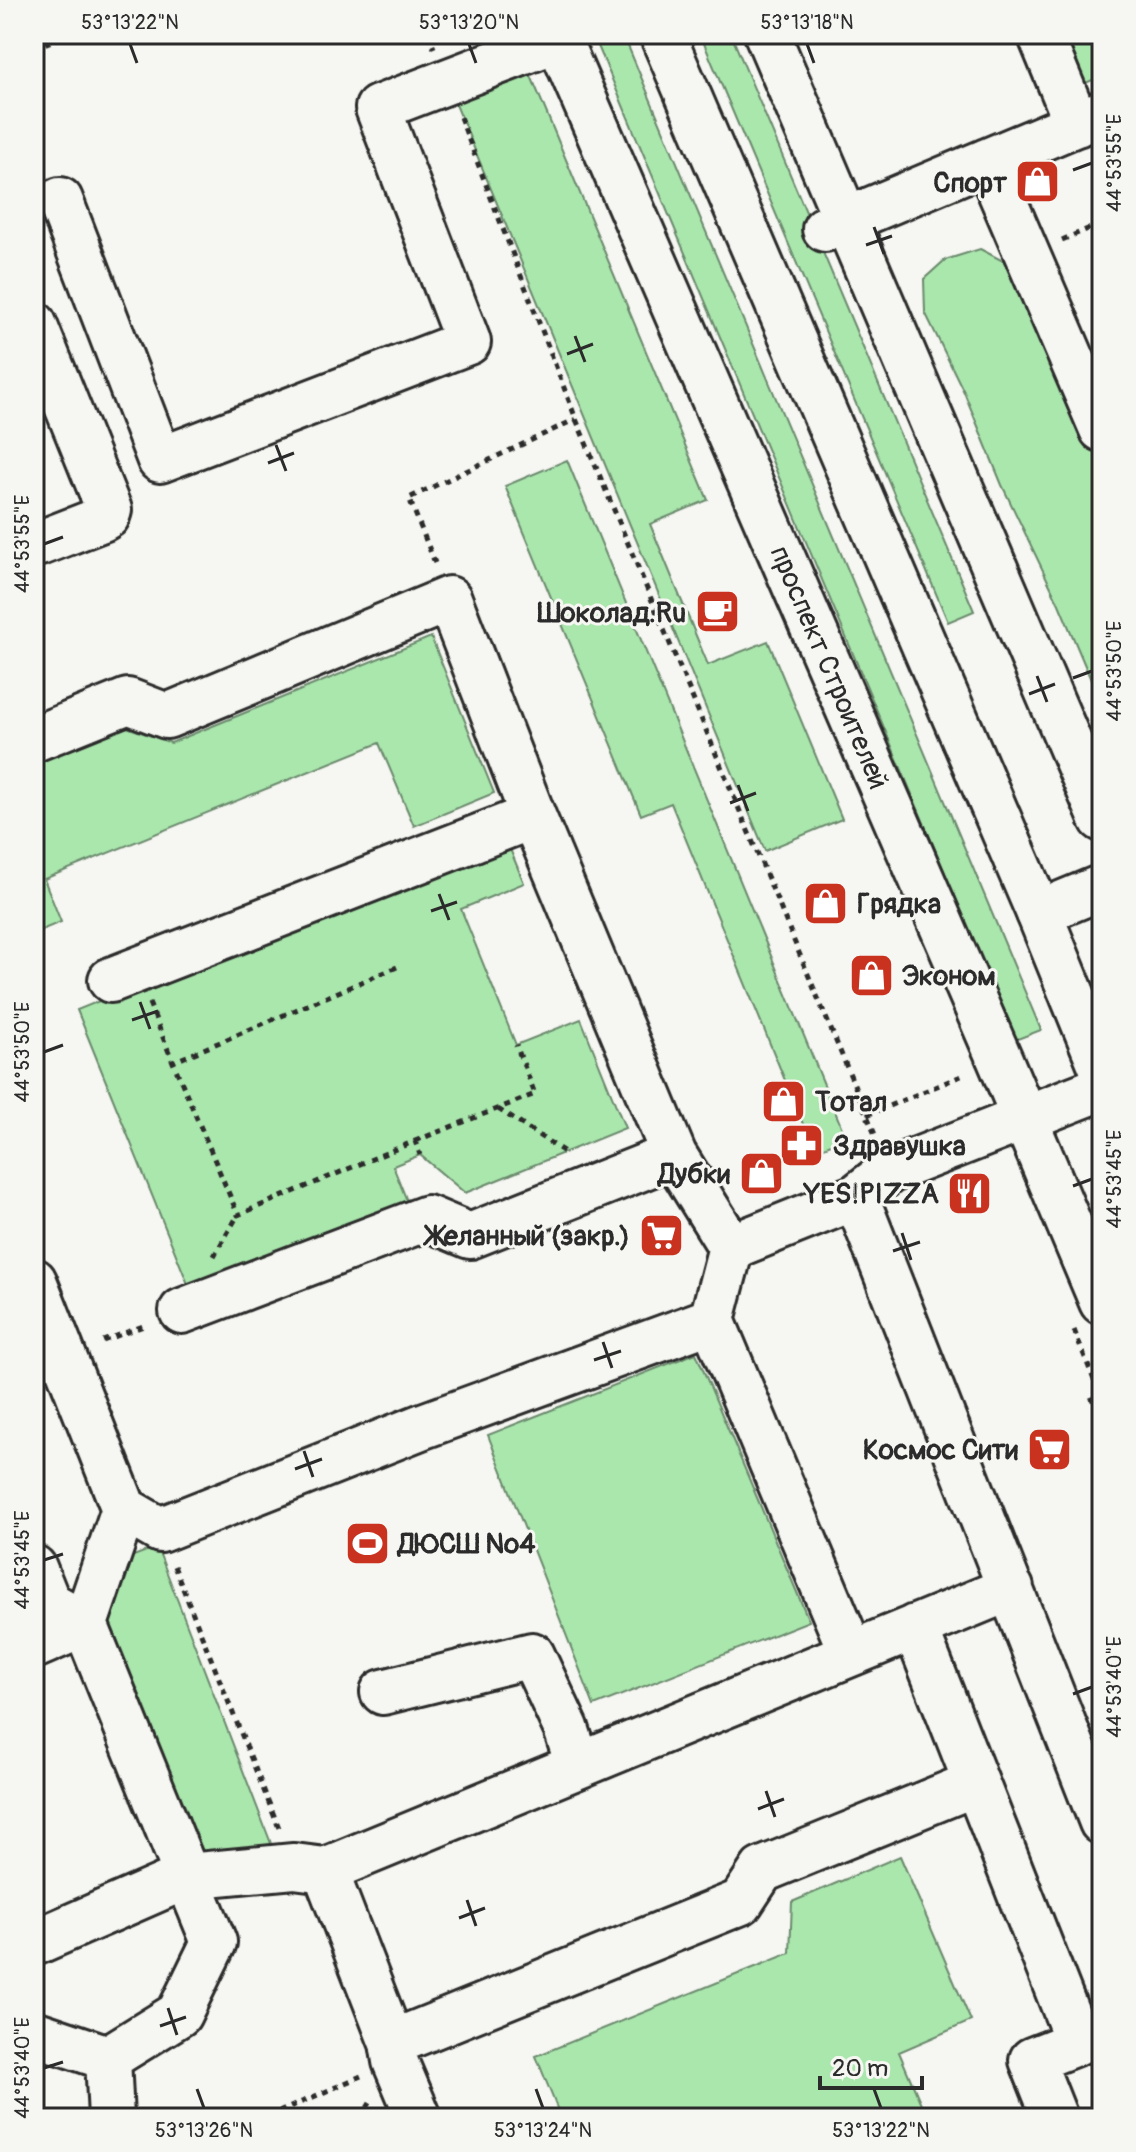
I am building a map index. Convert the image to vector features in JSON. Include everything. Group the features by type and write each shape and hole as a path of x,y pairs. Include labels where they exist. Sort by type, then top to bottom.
{"main road":[{"path":"662,34 1039,913 1102,1068"},
{"path":"767,34 835,225 1102,819"},
{"path":"835,225 1089,119 1040,34"},
{"path":"60,200 160,460 468,342 378,108 557,36"},
{"name":"проспект Строителей","path":"557,36 1102,1302"},
{"path":"987,161 1102,429"},
{"path":"34,324 109,510 102,519 34,543"},
{"path":"34,739 128,701 167,716 449,599 533,816 674,1155 731,1247 712,1320 851,1652"},
{"path":"124,976 533,816"},
{"path":"1039,913 1102,887"},
{"path":"731,1247 856,1197 889,1171 1102,1088"},
{"path":"182,1311 427,1218 470,1236 674,1155"},
{"path":"856,1197 1102,1822"},
{"path":"34,1281 142,1520"},
{"path":"34,1646 85,1624 142,1520 426,1435 712,1320"},
{"path":"34,1568 48,1603 85,1624 214,1942 179,2014 108,2058"},
{"path":"34,1943 187,1876 310,1868 578,1765 1011,1588"},
{"path":"915,1627 1078,2042 1032,2060 1055,2118"},
{"path":"383,1692 532,1655 566,1728 578,1765"},
{"path":"394,2052 741,1902 762,1870 976,1783"},
{"path":"310,1868 394,2052 419,2118"},
{"path":"34,2033 108,2058"},
{"path":"108,2058 111,2118"}],"path":[{"path":"34,48 69,34"},
{"path":"428,34 576,419 889,1171"},
{"path":"449,599 409,498 576,419"},
{"path":"173,1062 397,967"},
{"path":"124,976 173,1062 238,1215 535,1094 516,1045"},
{"path":"497,1109 566,1153"},
{"path":"415,1141 420,1155"},
{"path":"1090,1400 1100,1396"},
{"path":"142,1520 310,1868"},
{"path":"279,2112 394,2052"}],"green space":[{"path":"593,34 623,34 1041,1030 1015,1040"},
{"path":"700,34 731,34 974,611 948,622"},
{"path":"1052,34 1102,34 1102,76 1074,88"},
{"path":"524,59 708,500 650,524 708,665 768,641 842,819 765,851 450,90"},
{"path":"980,249 1011,265 1102,457 1102,706 1059,604 1002,485 964,392 925,312 924,279 945,260"},
{"path":"567,460 846,1138 814,1151 671,803 641,815 505,486"},
{"path":"431,637 494,793 414,826 379,743 44,879 61,922 34,933 34,762 124,726 171,743"},
{"path":"505,837 524,883 461,909 516,1045 581,1019 625,1128 465,1193 420,1155 393,1166 409,1206 192,1294 77,1010"},
{"path":"696,1353 809,1621 594,1706 488,1435"},
{"path":"157,1547 277,1859 195,1862 96,1623 115,1563"},
{"path":"900,1856 971,2021 899,2052 927,2118 561,2118 536,2056 790,1953 792,1902"}],"place":[{"name":"Спорт","path":"1038,182"},
{"name":"Шоколад.Ru","path":"717,612"},
{"name":"Грядка","path":"826,903"},
{"name":"Эконом","path":"871,975"},
{"name":"Тотал","path":"784,1101"},
{"name":"Здравушка","path":"802,1145"},
{"name":"Дубки","path":"761,1173"},
{"name":"YES!PIZZA","path":"970,1193"},
{"name":"Желанный (закр.)","path":"661,1235"},
{"name":"Космос Сити","path":"1049,1449"},
{"name":"ДЮСШ №4","path":"367,1543"}]}
